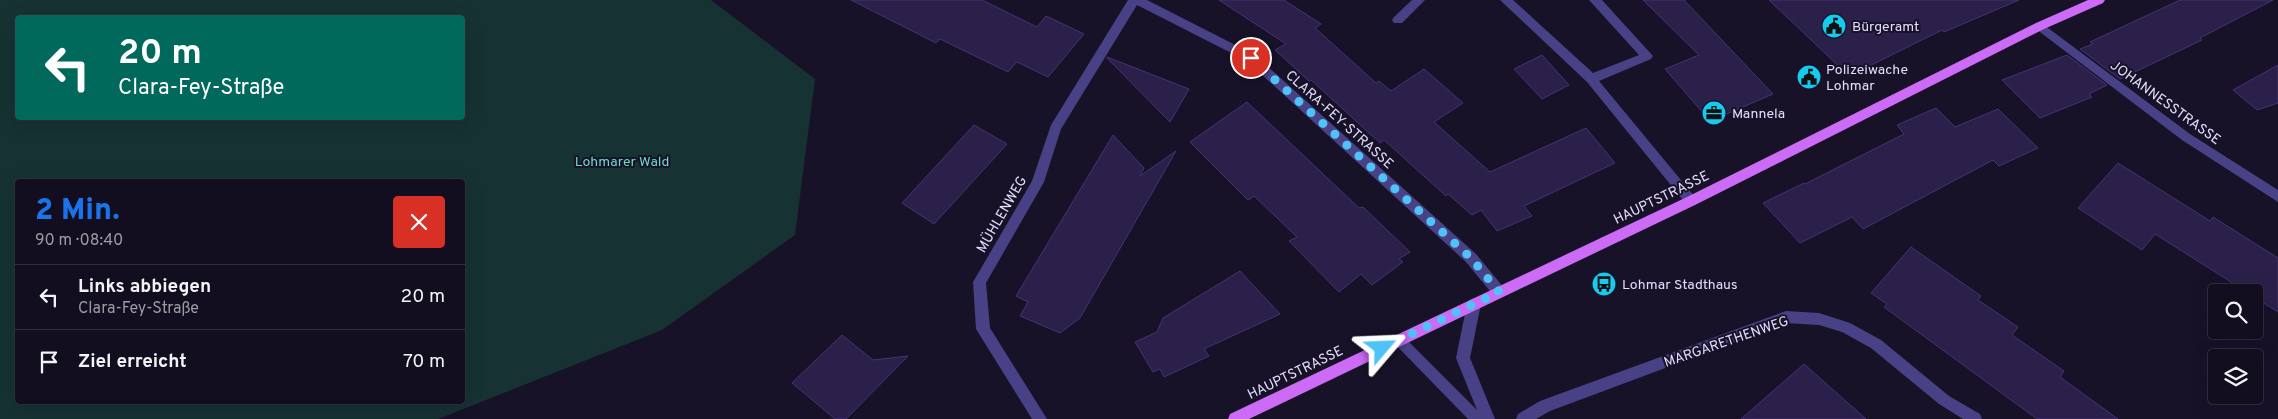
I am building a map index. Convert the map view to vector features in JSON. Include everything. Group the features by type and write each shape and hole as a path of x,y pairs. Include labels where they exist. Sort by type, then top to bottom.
{"main road":[{"name":"HAUPTSTRASSE","path":"1235,419 1691,201 2040,26 2098,0"}],"street":[{"name":"CLARA-FEY-STRASSE","path":"1136,0 1251,58 1471,258 1499,292"},
{"name":"MÜHLENWEG","path":"1040,419 983,329 980,282 1038,182 1055,128 1136,0"},
{"path":"1398,20 1420,0"},
{"path":"1506,0 1591,79 1691,201"},
{"path":"1591,79 1647,56 1595,0"},
{"name":"JOHANNESSTRASSE","path":"2040,26 2186,137 2278,197"},
{"path":"1474,304 1463,358 1488,419"},
{"name":"MARGARETHENWEG","path":"1523,419 1545,406 1786,317 1819,319 1845,327 1876,344 1944,400 1975,419"},
{"path":"1398,340 1477,419"}],"green space":[{"name":"Lohmarer Wald","path":"0,0 711,0 815,79 795,235 662,330 438,419 0,419"}],"building":[{"path":"851,0 982,0 1037,27 1046,16 1084,34 1048,77 1017,62 1008,72 940,39 936,43"},
{"path":"1219,0 1284,0 1321,24 1315,28 1376,83 1379,81 1391,91 1424,69 1463,103 1434,122 1490,172 1586,128 1615,163 1524,206 1532,216 1497,231 1481,210 1472,215 1448,194 1446,196 1384,140 1380,143 1275,50 1286,44"},
{"path":"1643,0 1684,0 1773,94 1710,121 1665,69 1699,55"},
{"path":"1769,0 2019,0 1944,32 1942,30 1849,76"},
{"path":"2180,0 2273,0 2200,38 2202,40 2120,79 2080,49 2093,44 2090,42"},
{"path":"1542,55 1569,85 1542,99 1514,69"},
{"path":"2067,55 2107,85 2089,94 2092,97 2040,118 2002,80"},
{"path":"1107,58 1189,89 1170,122"},
{"path":"2278,65 2278,103 2257,110 2233,90"},
{"path":"1247,102 1359,208 1363,207 1410,252 1399,259 1403,262 1372,285 1361,274 1339,292 1289,241 1297,237 1254,196 1248,200 1190,142"},
{"path":"1936,108 1955,127 1998,109 2038,148 1999,166 1993,160 1863,229 1852,217 1800,243 1763,203 1904,134 1897,125"},
{"path":"974,125 1007,144 934,224 902,203"},
{"path":"1113,135 1144,168 1140,176 1176,151 1080,318 1060,333 1020,316 1028,302 1016,296"},
{"path":"2118,163 2210,221 2213,217 2278,258 2278,312 2263,303 2263,284 2234,284 2155,234 2142,250 2078,208"},
{"path":"1911,247 1981,296 1978,300 2018,327 2012,335 2064,371 2060,377 2118,419 2037,419 1884,307 1887,304 1871,293"},
{"path":"1240,271 1280,314 1204,349 1209,356 1164,377 1160,369 1153,372 1135,342 1157,332 1163,318"},
{"path":"842,335 873,360 908,356 846,419 835,419 792,383"},
{"path":"1804,364 1866,419 1741,419"}],"place":[{"name":"Bürgeramt","path":"1834,26"},
{"name":"Polizeiwache Lohmar","path":"1809,77"},
{"name":"Mannela","path":"1714,113"},
{"name":"Lohmar Stadthaus","path":"1604,284"}],"route":[{"path":"1251,58 1471,258 1499,292 1382,348"}]}
